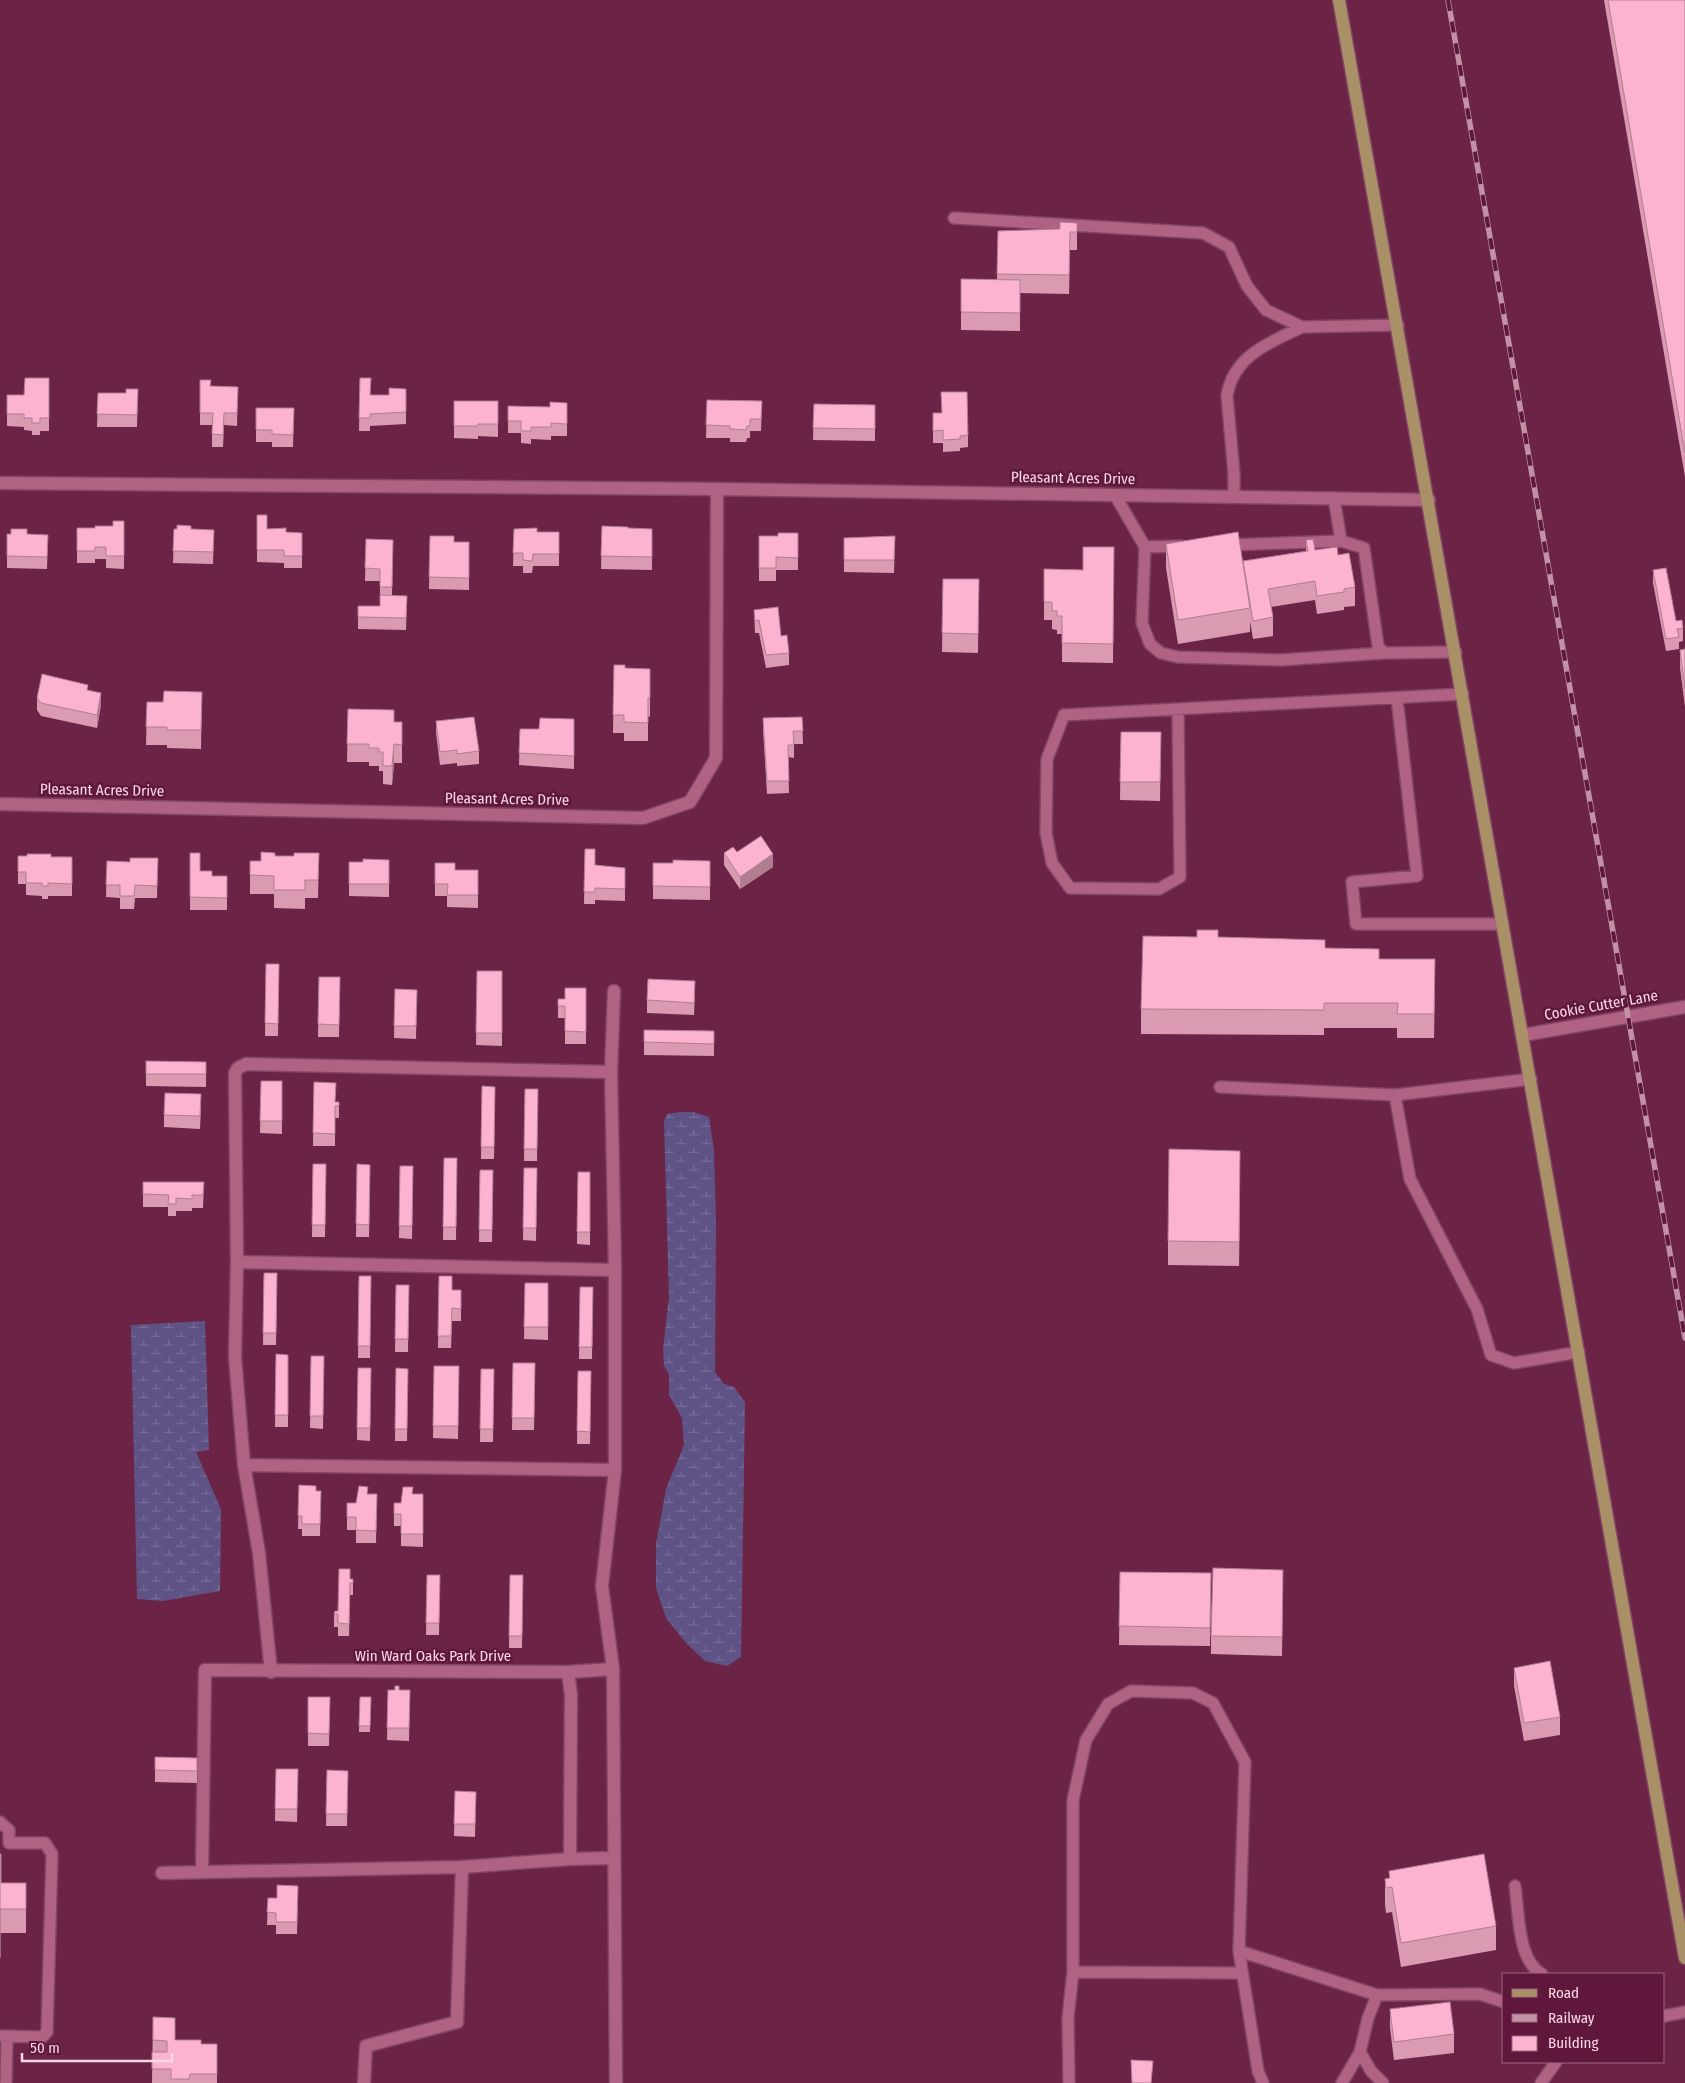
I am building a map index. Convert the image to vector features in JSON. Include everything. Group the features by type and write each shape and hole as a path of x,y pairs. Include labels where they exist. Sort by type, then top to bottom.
{"main road":[{"path":"1339,0 1456,652 1685,1958"}],"street":[{"name":"Pleasant Acres Drive","path":"0,483 716,489 1429,500"},
{"name":"Pleasant Acres Drive","path":"0,804 642,818 690,802 716,758 716,489"},
{"path":"614,991 611,1072 615,1270 615,1470 602,1586 613,1668 616,2083"},
{"name":"Cookie Cutter Lane","path":"1523,1035 1685,1007"},
{"path":"271,1672 259,1553 244,1465 235,1357 237,1262 235,1073 238,1068 246,1064 611,1072"},
{"path":"237,1262 615,1270"},
{"path":"244,1465 615,1470"},
{"name":"Win Ward Oaks Park Drive","path":"202,1872 205,1670 271,1672 568,1672 613,1668"},
{"path":"568,1672 570,1695 570,1860"},
{"path":"162,1873 462,1867 614,1858"},
{"path":"364,2083 366,2046 458,2022 462,1867"}],"lane":[{"path":"954,218 1203,233 1229,247 1247,286 1266,310 1302,326 1398,325"},
{"path":"1234,497 1234,474 1227,396 1229,384 1234,372 1244,360 1271,342 1302,326"},
{"path":"1115,495 1145,547 1142,623 1150,644 1161,653 1178,657 1280,660 1384,653 1456,652"},
{"path":"1334,498 1340,541"},
{"path":"1214,545 1340,541 1364,548 1378,646 1384,653"},
{"path":"1145,547 1194,546"},
{"path":"1178,709 1180,877 1159,889 1070,888 1052,863 1046,833 1047,759 1064,715 1178,709 1397,698 1463,694"},
{"path":"1397,698 1416,876 1352,882 1356,924 1504,924"},
{"path":"1220,1087 1395,1095 1531,1078"},
{"path":"1395,1095 1410,1179 1476,1309 1491,1355 1514,1364 1579,1352"},
{"path":"1069,2083 1068,2018 1073,1972 1073,1800 1086,1740 1108,1704 1131,1691 1192,1693 1212,1702 1245,1762 1239,1952 1258,2071 1264,2083"},
{"path":"0,1822 9,1830 9,1843 46,1843 52,1854 47,2032 42,2037 4,2036 6,2083"},
{"path":"1515,1886 1525,1956 1536,1971 1540,1973"},
{"path":"1239,1952 1377,1995 1480,1994 1502,2001"},
{"path":"1073,1972 1242,1973"},
{"path":"1342,2083 1360,2052 1368,2018 1377,1995"},
{"path":"1665,2016 1685,2012"},
{"path":"1360,2052 1372,2071 1383,2083"},
{"path":"1541,2083 1555,2063"}],"green space":[{"path":"693,1112 709,1117 714,1150 716,1221 715,1372 724,1384 734,1387 745,1402 741,1657 727,1666 705,1661 686,1643 666,1618 656,1588 656,1544 666,1489 684,1445 682,1418 669,1395 669,1374 664,1366 663,1349 669,1297 664,1122 667,1114"},
{"path":"205,1321 209,1450 196,1452 221,1509 220,1591 163,1601 137,1599 131,1325"}],"building":[{"path":"1608,0 1685,0 1685,453"},
{"path":"1060,222 1077,223 1077,232 1070,232 1069,275 997,274 998,231 1060,229"},
{"path":"961,279 1020,280 1020,313 961,312"},
{"path":"25,378 49,378 49,418 40,418 40,423 32,423 32,418 24,418 24,414 7,414 7,395 24,395"},
{"path":"360,378 371,378 370,395 389,395 389,388 406,389 406,412 370,414 370,418 359,418"},
{"path":"200,380 211,380 210,386 238,387 237,413 224,413 223,435 212,434 213,413 200,413"},
{"path":"126,389 138,389 137,415 97,414 98,393 126,393"},
{"path":"941,392 967,392 968,435 960,436 960,439 943,440 943,430 933,431 933,413 942,413"},
{"path":"707,400 762,401 761,419 750,419 750,426 747,426 746,430 730,429 730,426 706,425"},
{"path":"454,401 498,401 498,424 454,426"},
{"path":"550,402 567,403 567,424 551,423 551,427 531,427 531,431 521,431 521,421 508,421 508,406 550,407"},
{"path":"814,404 875,405 875,429 813,428"},
{"path":"256,408 294,408 293,435 272,434 272,430 256,430"},
{"path":"257,515 267,515 267,529 286,528 286,532 302,533 302,556 284,556 284,550 257,550"},
{"path":"113,521 124,521 124,556 106,556 106,547 95,547 95,551 77,551 77,528 113,526"},
{"path":"177,525 191,526 191,529 214,530 213,552 173,551 174,529 177,529"},
{"path":"602,526 652,529 652,557 601,556"},
{"path":"537,528 537,532 559,532 559,554 533,554 532,561 523,560 523,553 513,553 514,529"},
{"path":"11,529 27,529 27,534 48,535 47,557 7,556 7,534 11,534"},
{"path":"1238,532 1250,608 1178,620 1166,544"},
{"path":"778,533 798,533 798,558 776,557 776,568 759,568 759,536 778,536"},
{"path":"430,536 454,536 454,542 469,542 469,578 429,577"},
{"path":"895,536 894,560 844,560 844,538"},
{"path":"366,539 393,540 392,587 380,587 380,569 365,568"},
{"path":"1313,539 1315,550 1337,547 1338,555 1349,553 1355,587 1344,589 1344,592 1317,596 1315,581 1268,589 1273,617 1253,621 1243,561 1308,551 1306,540"},
{"path":"1083,547 1114,547 1113,644 1062,643 1062,616 1057,616 1057,611 1052,611 1052,602 1044,602 1044,569 1083,570"},
{"path":"1666,568 1676,621 1682,620 1683,628 1677,629 1679,637 1666,639 1653,570"},
{"path":"943,579 979,579 978,634 942,633"},
{"path":"380,595 407,596 406,618 358,617 358,606 380,606"},
{"path":"778,607 781,636 787,635 789,653 766,655 759,620 755,621 754,610"},
{"path":"1685,649 1685,689 1680,650"},
{"path":"614,665 625,665 625,668 650,669 648,723 624,722 624,715 613,715"},
{"path":"42,674 88,685 87,690 101,693 97,715 41,703 37,698"},
{"path":"164,691 202,692 201,730 167,730 167,727 146,727 147,702 163,702"},
{"path":"348,709 394,710 394,722 402,722 402,745 394,744 392,766 383,766 383,752 379,752 379,748 369,748 369,744 347,744"},
{"path":"474,717 479,751 457,754 457,750 440,752 436,721"},
{"path":"802,717 803,731 793,731 794,745 788,745 789,781 767,781 763,718"},
{"path":"540,718 574,719 574,756 519,753 520,729 539,729"},
{"path":"1121,732 1161,732 1160,782 1120,782"},
{"path":"761,836 773,854 740,877 724,853 733,847 737,852"},
{"path":"585,849 595,849 595,865 625,868 625,889 595,888 595,892 584,892"},
{"path":"261,852 275,853 275,856 294,856 294,853 319,853 318,880 305,880 305,890 274,890 274,876 250,875 250,861 261,861"},
{"path":"190,853 200,853 200,871 212,871 212,876 227,876 227,898 190,897"},
{"path":"27,854 51,854 51,857 72,857 72,884 48,883 48,886 42,886 42,883 26,883 26,872 18,872 18,856 27,856"},
{"path":"130,858 158,858 157,886 135,885 134,896 120,896 120,885 106,885 107,861 130,862"},
{"path":"363,859 389,860 389,884 349,884 349,862 363,862"},
{"path":"673,860 710,861 710,887 653,886 653,863 673,863"},
{"path":"435,863 455,863 455,870 478,870 478,895 447,895 448,884 435,884"},
{"path":"1197,930 1218,930 1218,937 1325,940 1325,948 1379,949 1379,959 1435,959 1434,1014 1397,1014 1398,1003 1324,1003 1324,1010 1141,1009 1143,936 1197,937"},
{"path":"266,964 279,964 278,1024 265,1023"},
{"path":"477,971 502,971 502,1033 476,1033"},
{"path":"319,977 340,977 339,1025 318,1024"},
{"path":"648,979 695,981 694,1003 647,1000"},
{"path":"565,988 586,988 586,1032 565,1031 565,1006 558,1006 558,999 565,999"},
{"path":"395,989 417,990 416,1026 394,1026"},
{"path":"644,1030 714,1031 714,1044 644,1042"},
{"path":"146,1061 206,1062 206,1074 146,1074"},
{"path":"261,1081 282,1081 282,1121 260,1121"},
{"path":"314,1082 336,1083 335,1102 339,1102 339,1106 335,1106 335,1134 313,1133"},
{"path":"482,1086 495,1087 494,1147 481,1147"},
{"path":"525,1089 538,1089 537,1149 524,1149"},
{"path":"165,1093 201,1094 200,1116 164,1115"},
{"path":"1169,1149 1240,1151 1239,1242 1168,1241"},
{"path":"444,1158 457,1158 456,1227 443,1227"},
{"path":"313,1164 326,1164 325,1225 312,1225"},
{"path":"357,1164 370,1165 369,1225 356,1224"},
{"path":"400,1166 413,1166 412,1226 399,1226"},
{"path":"524,1168 537,1168 536,1228 523,1228"},
{"path":"480,1170 493,1170 492,1230 479,1230"},
{"path":"578,1172 590,1172 590,1232 577,1232"},
{"path":"143,1182 204,1182 203,1195 192,1195 192,1199 176,1198 176,1204 168,1204 169,1195 143,1194"},
{"path":"264,1273 277,1273 276,1333 263,1333"},
{"path":"359,1276 371,1276 370,1346 358,1346"},
{"path":"439,1276 452,1276 452,1290 461,1290 461,1309 452,1308 451,1336 438,1336"},
{"path":"525,1283 548,1283 548,1327 524,1327"},
{"path":"396,1285 409,1285 408,1339 395,1339"},
{"path":"580,1287 593,1287 592,1347 579,1347"},
{"path":"276,1354 288,1355 288,1415 275,1415"},
{"path":"311,1356 324,1356 323,1416 310,1416"},
{"path":"513,1363 535,1363 534,1418 512,1418"},
{"path":"434,1366 459,1366 458,1426 433,1426"},
{"path":"358,1368 371,1368 370,1428 357,1428"},
{"path":"396,1368 408,1369 407,1429 395,1429"},
{"path":"481,1369 494,1369 493,1429 480,1429"},
{"path":"578,1371 591,1371 590,1432 577,1431"},
{"path":"299,1485 316,1486 316,1491 321,1491 320,1524 302,1524 302,1516 298,1516"},
{"path":"359,1486 368,1487 367,1494 377,1494 376,1531 356,1530 356,1517 347,1517 347,1503 356,1503"},
{"path":"403,1487 413,1487 412,1494 423,1494 423,1534 401,1534 401,1514 394,1514 394,1503 401,1503"},
{"path":"1213,1568 1283,1570 1282,1637 1211,1636"},
{"path":"339,1569 350,1569 350,1579 353,1579 353,1583 350,1583 349,1624 338,1623 338,1614 334,1614 335,1611 338,1611"},
{"path":"1120,1572 1211,1573 1210,1628 1119,1626"},
{"path":"427,1575 440,1575 439,1623 426,1623"},
{"path":"510,1575 523,1575 522,1636 509,1636"},
{"path":"1550,1661 1560,1717 1524,1723 1514,1668"},
{"path":"395,1686 399,1686 399,1690 410,1690 409,1728 387,1728 388,1690 395,1690"},
{"path":"308,1697 330,1697 329,1734 308,1733"},
{"path":"360,1697 371,1697 370,1726 359,1726"},
{"path":"155,1757 197,1758 197,1771 155,1770"},
{"path":"276,1769 298,1769 297,1809 275,1809"},
{"path":"327,1770 348,1771 347,1814 326,1814"},
{"path":"455,1791 476,1792 475,1824 454,1824"},
{"path":"0,1854 1,1883 26,1883 26,1909 0,1909"},
{"path":"1484,1854 1496,1926 1401,1943 1392,1887 1386,1888 1385,1879 1390,1878 1389,1871"},
{"path":"277,1885 298,1886 297,1922 276,1922 276,1913 267,1912 268,1898 277,1898"},
{"path":"1450,2002 1454,2034 1394,2042 1390,2009"},
{"path":"153,2017 175,2018 175,2040 201,2040 201,2044 217,2044 217,2074 190,2074 189,2079 171,2079 171,2069 152,2069 152,2052 167,2052 167,2041 153,2040"},
{"path":"1131,2060 1153,2061 1151,2083 1132,2083"}],"railway":[{"path":"1448,0 1685,1338"}]}
